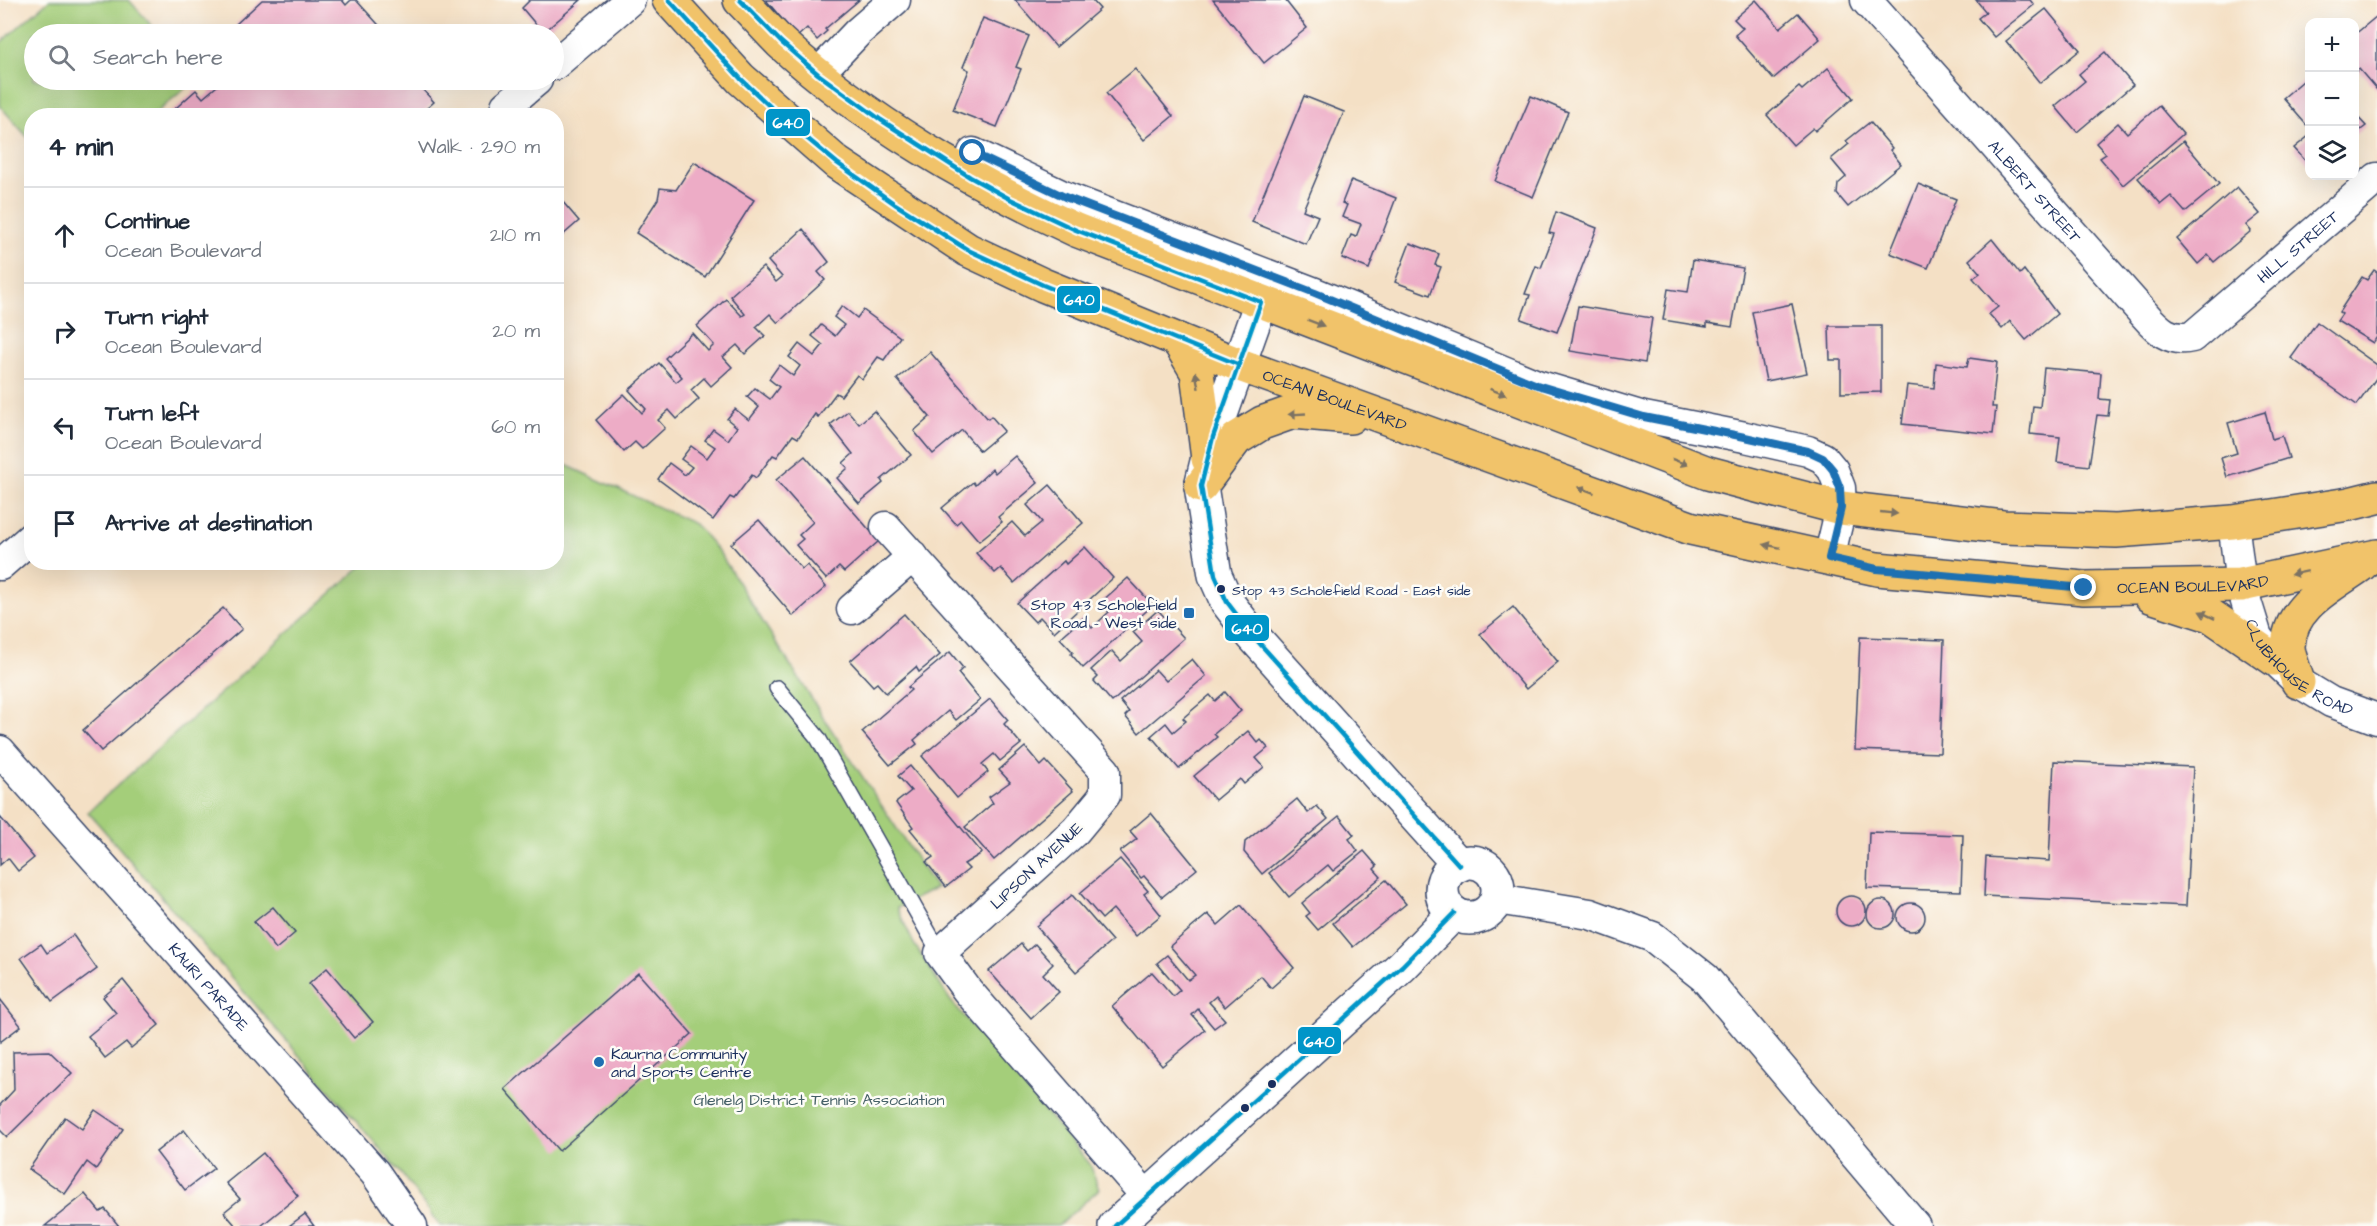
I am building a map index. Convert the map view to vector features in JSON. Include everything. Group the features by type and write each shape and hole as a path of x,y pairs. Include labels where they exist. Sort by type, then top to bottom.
{"main road":[{"name":"OCEAN BOULEVARD","path":"669,0 741,79 780,116 837,163 968,250 1043,285 1237,364 1690,528 1877,569 2084,588 2241,585 2374,557"},
{"path":"740,0 781,42 818,74 935,156 1008,198 1076,230 1708,473 1841,508 2003,527 2116,531 2233,522 2349,504 2377,497"},
{"path":"1178,340 1197,372 1204,472"},
{"path":"1204,472 1236,439 1262,423 1293,412 1396,421"},
{"path":"2298,682 2288,647 2294,621 2309,601 2374,557"},
{"path":"2116,587 2169,600 2210,615 2274,659"}],"street":[{"path":"564,56 630,0"},
{"path":"818,74 858,33 895,0"},
{"name":"ALBERT STREET","path":"1866,0 2157,329 2170,338 2186,339 2219,317"},
{"path":"506,106 525,90"},
{"path":"973,153 1065,197 1315,293 1537,385 1644,417 1808,451 1823,458 1833,470 1840,488 1841,508 1829,558"},
{"name":"HILL STREET","path":"2219,317 2377,178"},
{"path":"1261,302 1237,364 1204,472 1215,575 1227,602 1260,645 1459,865"},
{"name":"CLUBHOUSE ROAD","path":"2233,522 2241,585 2257,637 2274,659 2298,682 2331,702 2377,719"},
{"name":"LIPSON AVENUE","path":"886,527 1105,771 1105,795 1076,830 940,953"},
{"path":"0,565 24,544"},
{"path":"852,609 913,556"},
{"name":"KAURI PARADE","path":"0,751 375,1173 412,1226"},
{"path":"1470,862 1482,865 1491,871 1498,889 1497,899 1484,915 1474,918 1463,917 1454,913 1446,904 1442,893 1443,881 1449,871 1459,865 1470,862"},
{"path":"1497,899 1590,914 1653,937 1705,978 1915,1226"},
{"path":"1115,1226 1393,974 1454,913"},
{"path":"940,953 967,990 1146,1197"}],"lane":[{"path":"777,688 818,738 940,953"}],"green space":[{"path":"49,0 129,0 150,24 24,24 24,90 183,90 161,108 24,108 24,133 0,106 0,43"},
{"name":"Glenelg District Tennis Association","path":"564,464 695,524 719,552 825,720 936,888 897,908 914,944 950,1000 1090,1164 1099,1189 1058,1226 440,1226 400,1172 88,812 357,570 564,570"}],"building":[{"path":"262,0 342,0 346,5 351,0 356,0 378,24 236,24"},
{"path":"530,0 581,0 553,24 535,24 522,8"},
{"path":"766,0 859,0 825,29 827,31 817,40 807,28 797,37"},
{"path":"1015,0 1092,0 1100,9 1056,47"},
{"path":"1213,0 1285,0 1307,28 1264,63"},
{"path":"1756,0 1780,28 1798,13 1820,39 1773,79 1735,35 1743,28 1734,19"},
{"path":"1976,0 2030,0 2034,5 1994,37 1978,18 1986,12"},
{"path":"2046,9 2080,50 2040,83 2006,41"},
{"path":"2377,16 2377,90 2359,69 2359,31"},
{"path":"983,18 1029,36 1016,67 1021,69 997,127 953,110 969,70 963,67"},
{"path":"2105,52 2133,85 2077,132 2055,106 2085,81 2079,74"},
{"path":"1828,68 1853,98 1815,131 1813,128 1793,145 1767,115 1799,87 1802,90"},
{"path":"1135,69 1173,116 1144,140 1106,93"},
{"path":"2305,79 2305,123 2283,98"},
{"path":"196,90 203,98 212,90 423,90 434,102 427,108 176,108"},
{"path":"1304,96 1344,112 1303,210 1318,216 1306,244 1252,222"},
{"path":"1531,96 1568,112 1533,197 1495,181"},
{"path":"2159,106 2183,134 2123,185 2100,158 2106,154 2096,143 2118,123 2127,133"},
{"path":"2359,118 2366,126 2359,131"},
{"path":"1870,122 1892,148 1890,150 1901,164 1848,207 1837,194 1838,184 1846,177 1831,159 1849,144 1846,141"},
{"path":"2305,139 2305,160 2294,148"},
{"path":"2183,141 2219,184 2185,212 2171,196 2161,204 2138,178"},
{"path":"694,162 754,200 705,277 636,233 658,199 660,188 676,190"},
{"path":"1351,180 1396,198 1369,269 1342,258 1351,235 1356,237 1361,224 1342,217 1347,205 1342,203"},
{"path":"1918,184 1956,199 1928,268 1890,253"},
{"path":"2237,187 2260,214 2246,225 2251,231 2214,262 2208,255 2198,264 2177,239"},
{"path":"564,203 579,221 564,234"},
{"path":"1556,212 1597,228 1557,332 1521,319 1530,295 1525,294 1536,266 1541,268 1554,234 1549,233"},
{"path":"803,229 829,262 818,272 825,280 778,323 770,314 756,327 765,336 745,354 737,345 723,357 732,367 711,386 704,378 691,390 699,399 677,419 669,410 658,420 665,428 642,449 635,442 624,452 596,420 624,394 642,413 646,409 629,390 659,363 676,382 682,377 665,358 692,333 708,351 714,345 697,326 726,299 742,316 745,314 730,296 763,267 776,282 782,277 768,261"},
{"path":"1992,239 2020,274 2024,270 2057,314 2026,340 2010,321 2002,329 1989,314 1998,307 1973,278 1980,273 1969,260"},
{"path":"1410,243 1439,254 1435,265 1441,267 1430,295 1395,282"},
{"path":"1693,260 1743,268 1732,327 1707,323 1707,327 1663,320 1668,289 1688,292"},
{"path":"2374,270 2377,272 2377,337 2373,343 2337,321 2342,314 2339,312 2362,277 2367,280"},
{"path":"1792,304 1807,373 1766,381 1752,312"},
{"path":"842,306 857,318 863,310 900,337 884,360 878,357 862,379 857,375 841,396 836,393 818,417 815,414 798,438 793,435 777,457 773,455 756,478 752,475 734,499 730,497 713,520 658,479 669,463 685,475 692,467 681,459 691,446 707,458 715,447 705,440 713,429 728,440 737,427 727,419 735,409 749,420 759,407 747,397 755,388 770,399 779,387 769,379 779,365 793,376 800,366 789,357 799,344 814,356 823,345 812,336 821,325 835,336 844,325 834,317"},
{"path":"1578,306 1652,318 1645,363 1570,351"},
{"path":"2317,322 2377,365 2377,377 2357,405 2291,358"},
{"path":"1829,326 1881,326 1881,392 1841,393 1841,360 1830,360"},
{"path":"930,352 988,419 991,416 1004,431 980,451 962,430 933,454 914,431 930,417 897,379"},
{"path":"1969,358 1997,362 1992,407 1996,407 1993,434 1902,424 1907,385 1934,388 1936,363 1967,367"},
{"path":"2044,368 2101,373 2099,399 2110,400 2108,416 2097,415 2089,466 2057,462 2060,437 2030,434 2033,406 2040,407"},
{"path":"848,411 859,424 874,411 911,455 881,480 883,483 859,503 837,478 848,468 843,463 853,454 830,425"},
{"path":"2265,412 2272,439 2282,436 2289,458 2227,477 2221,458 2237,453 2228,423"},
{"path":"805,456 879,541 844,572 839,567 826,579 796,545 803,539 799,535 813,522 776,480"},
{"path":"1015,456 1038,483 998,517 1002,522 979,541 961,520 956,524 942,508 973,482 975,485 992,469 995,473"},
{"path":"1050,485 1083,523 1014,583 1001,568 995,573 976,553 1012,522 1025,536 1042,522 1027,505"},
{"path":"759,520 802,569 807,565 826,587 793,616 731,544"},
{"path":"1085,547 1113,578 1054,632 1040,617 1035,622 1017,603 1064,561 1066,564"},
{"path":"1128,578 1153,605 1083,668 1060,638 1083,618 1092,628 1109,612 1101,602"},
{"path":"1513,607 1558,662 1526,689 1480,634"},
{"path":"223,608 242,629 101,751 83,730"},
{"path":"1158,610 1184,638 1112,702 1094,681 1098,677 1091,670 1112,651 1121,661 1142,642 1133,632"},
{"path":"904,614 940,655 919,672 916,667 886,693 877,683 873,686 850,661"},
{"path":"1860,637 1944,640 1940,753 1855,750"},
{"path":"950,652 963,668 958,673 980,700 956,720 948,711 914,740 917,744 890,765 862,732 911,690 908,687"},
{"path":"1192,659 1206,676 1139,733 1125,716 1129,712 1120,701 1156,670 1166,681"},
{"path":"1225,692 1241,711 1214,734 1217,737 1179,769 1151,736 1166,723 1173,732 1186,721 1183,718 1210,695 1215,701"},
{"path":"990,699 1008,720 1004,724 1021,744 1000,761 994,754 982,764 988,772 957,798 922,756"},
{"path":"1248,731 1258,743 1261,740 1268,748 1256,758 1264,767 1244,784 1240,779 1215,800 1194,776"},
{"path":"1025,747 1041,766 1046,761 1073,791 994,860 965,827 993,803 989,797 1010,782 999,770"},
{"path":"2054,761 2193,767 2186,906 1984,896 1986,857 2049,861"},
{"path":"910,766 982,853 964,864 969,869 946,887 926,862 933,857 910,829 913,827 896,803 911,791 898,776"},
{"path":"1297,799 1308,813 1317,806 1328,819 1262,874 1244,852 1245,842"},
{"path":"1151,813 1197,869 1162,897 1144,876 1141,878 1120,852 1137,839 1130,831"},
{"path":"1339,816 1354,835 1349,839 1358,851 1333,871 1328,865 1289,897 1269,873"},
{"path":"0,817 34,858 18,871 8,858 0,865"},
{"path":"1869,832 1963,835 1961,891 1867,888"},
{"path":"1364,851 1377,866 1374,869 1381,877 1318,930 1306,916 1310,913 1302,903"},
{"path":"1120,859 1148,891 1144,894 1161,915 1136,936 1113,909 1102,919 1080,893"},
{"path":"1386,880 1406,904 1353,947 1333,923"},
{"path":"1072,895 1112,941 1076,972 1036,926"},
{"path":"1851,896 1862,900 1866,911 1862,922 1851,926 1840,922 1836,911 1840,900"},
{"path":"1881,900 1891,904 1895,914 1891,924 1881,928 1871,924 1867,914 1871,904"},
{"path":"1911,903 1921,907 1925,917 1921,927 1911,931 1901,927 1897,917 1901,907"},
{"path":"1241,905 1294,968 1271,988 1261,976 1225,1007 1216,996 1209,1002 1225,1020 1214,1028 1198,1009 1192,1015 1205,1030 1162,1066 1112,1006 1152,972 1173,996 1180,990 1157,963 1167,955 1188,980 1195,975 1170,946 1208,914 1218,925"},
{"path":"273,907 295,933 276,949 254,922"},
{"path":"73,935 97,969 52,1002 21,958 41,944 47,953"},
{"path":"1021,944 1027,951 1035,944 1053,964 1043,974 1059,992 1031,1018 989,971"},
{"path":"327,968 373,1022 354,1038 309,984"},
{"name":"Kaurna Community and Sports Centre","path":"638,973 692,1034 559,1151 505,1089"},
{"path":"123,980 159,1025 131,1048 126,1042 105,1058 88,1036 116,1013 103,997"},
{"path":"0,999 21,1026 0,1042"},
{"path":"49,1051 72,1073 7,1137 0,1130 0,1105 14,1090 13,1052"},
{"path":"95,1110 123,1129 96,1169 87,1162 65,1194 29,1169 65,1117 82,1129"},
{"path":"184,1130 214,1168 185,1190 156,1152"},
{"path":"263,1153 298,1196 261,1226 236,1226 224,1212 240,1199 226,1183"},
{"path":"85,1194 100,1212 105,1209 119,1226 45,1226"},
{"path":"305,1214 314,1226 289,1226"}],"transit line":[{"name":"640","path":"669,0 741,79 780,116 837,163 895,204 968,250 1043,285 1237,364"},
{"name":"640","path":"740,0 781,42 818,74 881,120 970,177 1076,230 1261,302 1213,437 1201,486 1215,575 1227,602 1253,636 1459,865"},
{"name":"640","path":"1115,1226 1402,966 1454,913"}],"place":[{"name":"Stop 43 Scholefield Road - East side","path":"1221,589"},
{"name":"Stop 43 Scholefield Road - West side","path":"1189,613"},
{"name":"Kaurna Community and Sports Centre","path":"599,1062"}],"route":[{"path":"973,153 1065,197 1315,293 1537,385 1644,417 1808,451 1823,458 1833,470 1840,488 1841,508 1829,558 1877,569 2084,588"}]}
